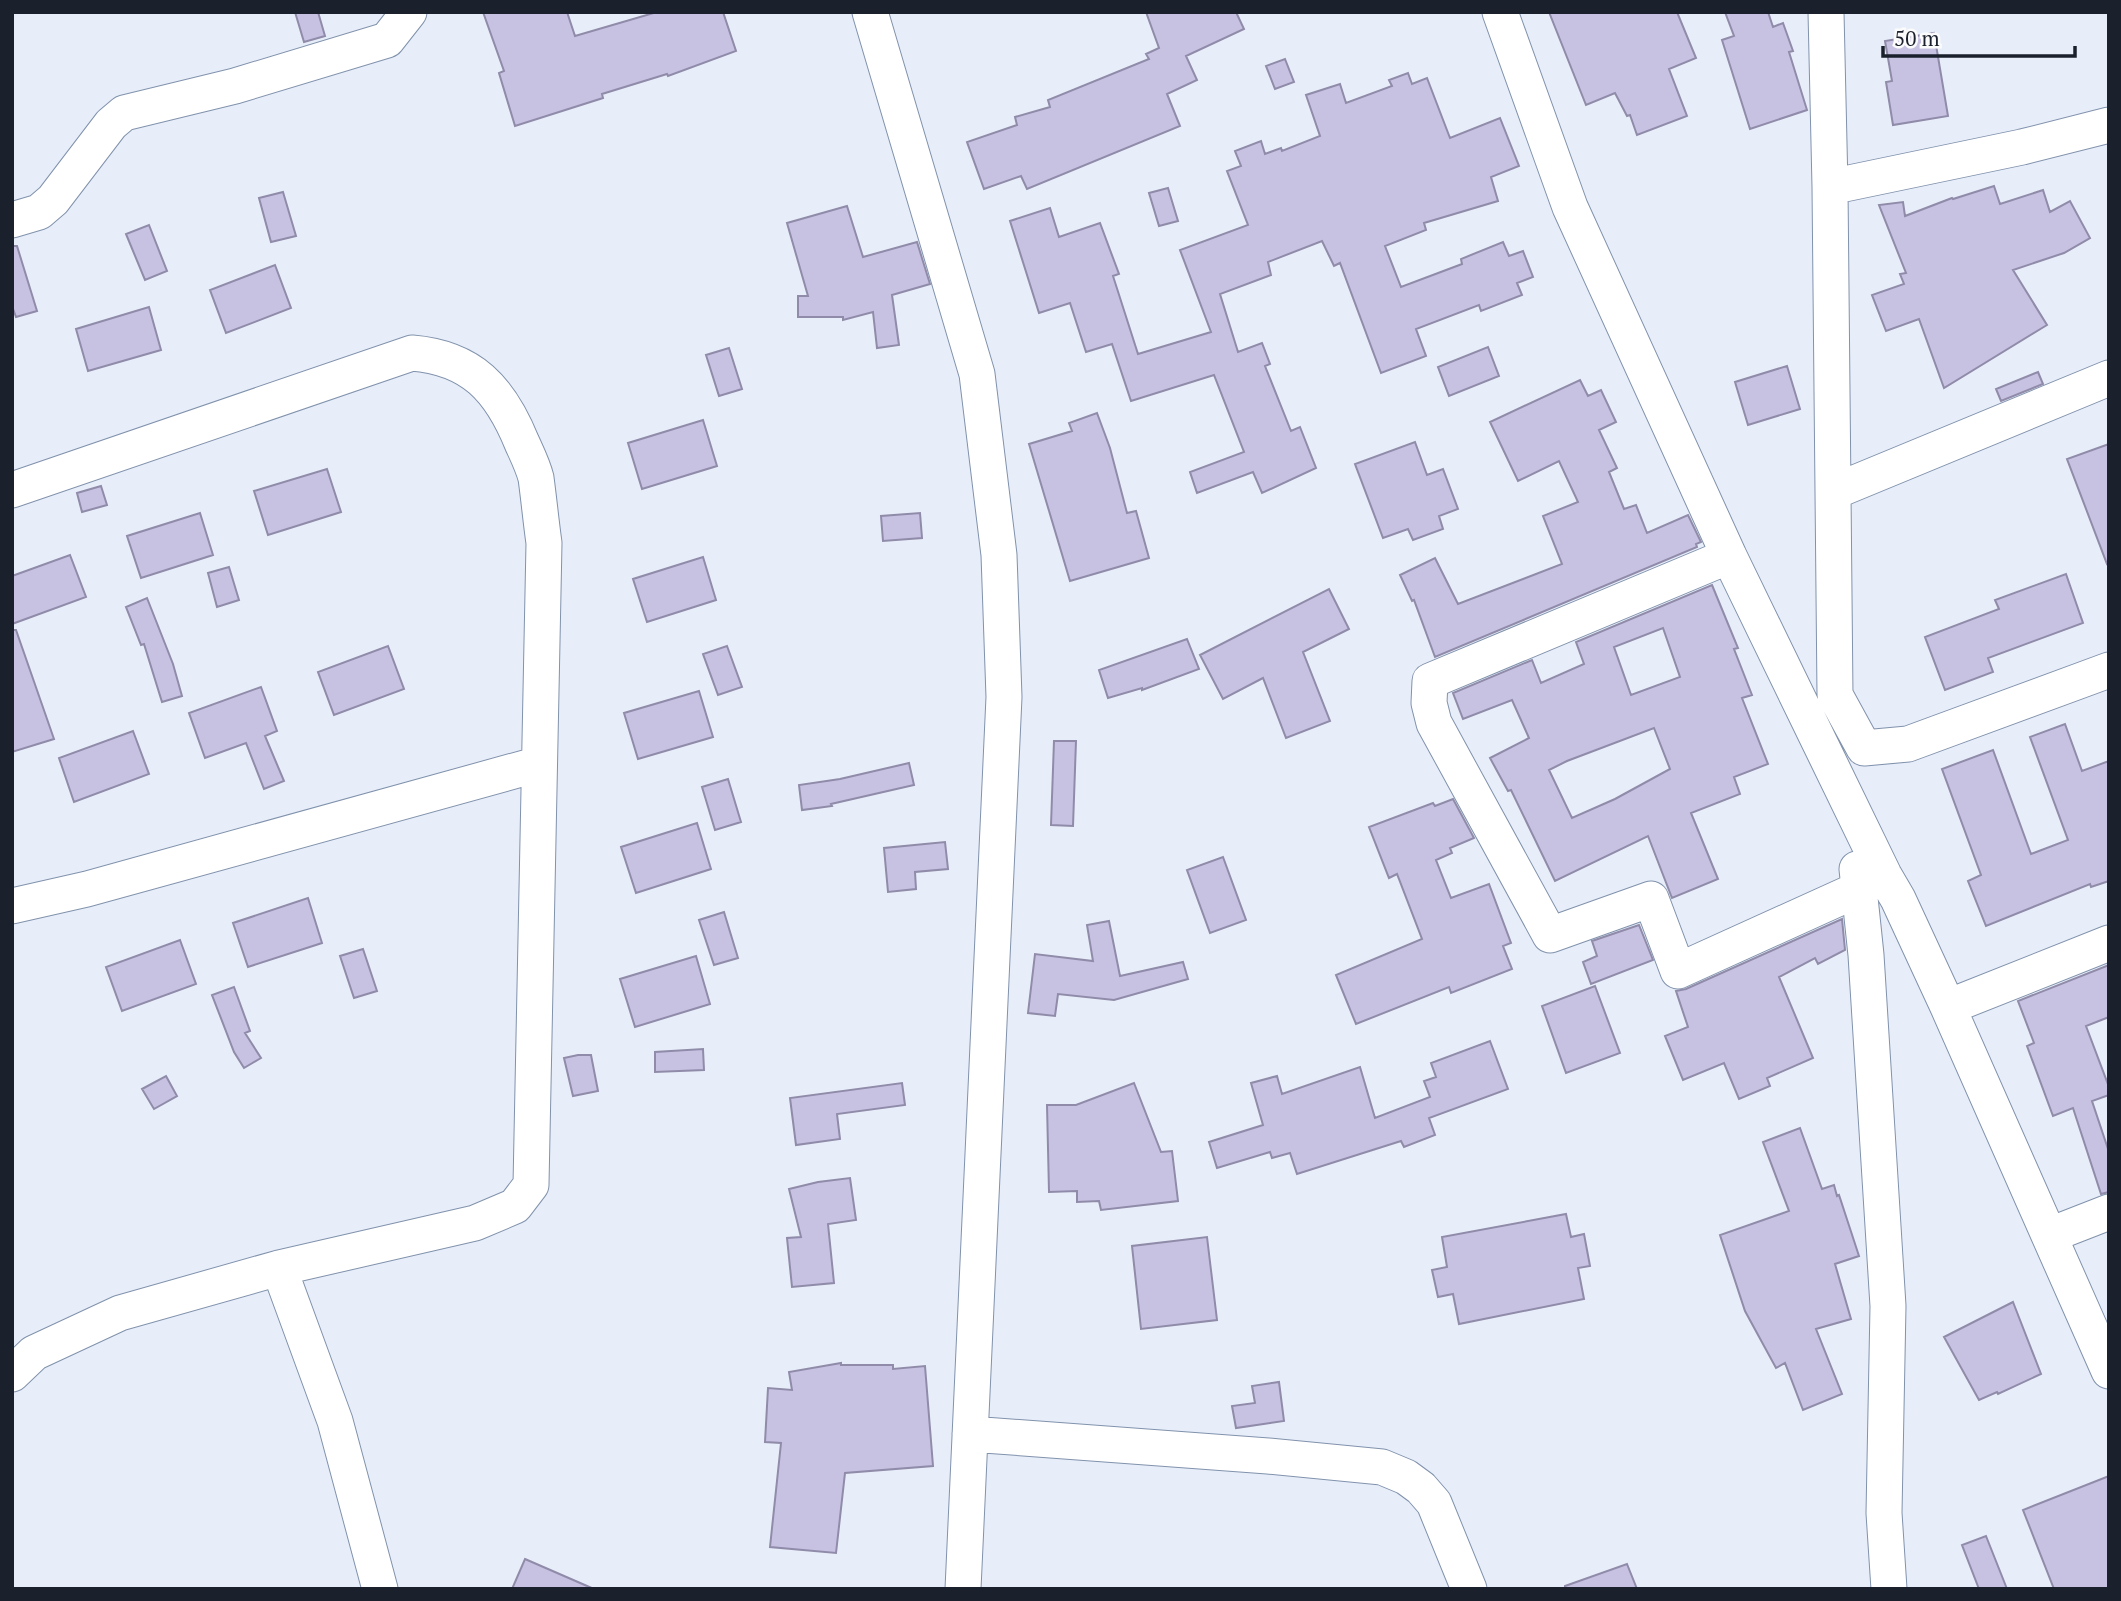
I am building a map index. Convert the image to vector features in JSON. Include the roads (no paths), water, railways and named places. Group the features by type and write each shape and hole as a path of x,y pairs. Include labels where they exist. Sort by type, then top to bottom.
{"street":[{"path":"12,220 39,212 52,200 111,124 124,113 235,86 387,40 409,12"},
{"path":"870,12 977,374 999,555 1004,697 963,1589"},
{"path":"1500,12 1570,207 1729,556 1948,1007 2050,1235 2101,1336 2109,1371"},
{"path":"1826,12 1835,695 1864,748 1908,744 2109,670"},
{"path":"1830,187 2022,147 2109,125"},
{"path":"12,490 411,353 434,355 459,363 486,381 510,414 535,475 544,543 531,1185 515,1206 475,1223 279,1268 120,1313 34,1353 12,1374"},
{"path":"1833,492 2109,378"},
{"path":"1729,556 1430,681 1429,703 1434,723 1550,935 1651,899 1678,971 1859,889"},
{"path":"12,906 87,889 539,764"},
{"path":"1849,800 1866,955 1888,1306 1884,1513 1889,1589"},
{"path":"1948,1007 2109,943"},
{"path":"2050,1235 2109,1212"},
{"path":"279,1268 335,1421 380,1589"},
{"path":"970,1434 1382,1467 1406,1477 1422,1488 1434,1503 1469,1589"}]}
